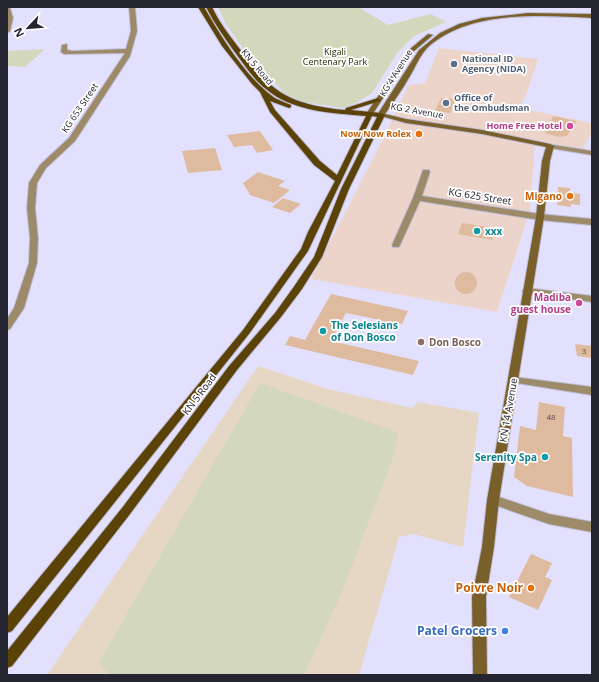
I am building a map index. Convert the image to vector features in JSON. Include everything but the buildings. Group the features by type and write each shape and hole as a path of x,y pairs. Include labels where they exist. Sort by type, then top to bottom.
{"main road":[{"name":"KN 5 Road","path":"201,7 224,45 262,92 276,102 300,109 406,121"},
{"name":"KN 5 Road","path":"209,7 235,47 262,82 273,92 299,103 373,117"},
{"name":"KG 4 Avenue","path":"373,117 378,100 398,73 412,50 430,35 459,22 518,8"},
{"path":"581,8 592,12"},
{"name":"KG 4 Avenue","path":"373,117 408,74 420,52 437,38 461,26 525,14 592,16"},
{"path":"398,73 408,74"},
{"path":"262,92 272,111 317,163 339,180"},
{"path":"344,111 378,100"},
{"name":"KN 5 Road","path":"7,627 246,332 305,249 320,216 373,117"},
{"name":"KN 5 Road","path":"7,662 126,510 233,368 278,315 297,289 318,257 341,202 373,117"},
{"name":"KG 2 Avenue","path":"406,121 482,132 550,146"},
{"name":"KN 14 Avenue","path":"480,675 479,598 488,547 493,500 540,217 546,161 550,146"}],"street":[{"name":"KG 653 Street","path":"7,327 19,308 33,263 34,238 31,208 33,183 43,167 72,139 127,56 134,31 132,7"},
{"path":"7,8 10,18 7,31"},
{"path":"65,45 64,52 72,53 129,51"},
{"name":"KG 2 Avenue","path":"550,146 592,154"},
{"path":"396,245 417,198 426,172"},
{"name":"KG 625 Street","path":"417,198 540,217 592,222"},
{"path":"527,291 592,299"},
{"path":"514,380 592,391"},
{"path":"493,500 549,519 592,527"}],"shaded area":[{"path":"439,48 538,59 526,95 519,108 592,123 592,132 582,150 535,141 530,210 497,312 311,279 389,127 408,85 425,83"},
{"path":"258,366 328,389 412,408 418,402 479,413 463,547 413,534 399,537 359,675 47,675"}],"green space":[{"name":"Kigali Centenary Park","path":"218,7 358,7 388,25 431,14 446,22 414,36 398,52 372,93 356,103 342,108 304,102 284,93 242,47 226,24"},
{"path":"45,49 25,67 7,66 7,51"},
{"path":"260,383 397,432 395,452 342,592 304,675 109,675 99,662"}],"place":[{"name":"National ID Agency (NIDA)","path":"454,64"},
{"name":"Office of the Ombudsman","path":"446,103"},
{"name":"Home Free Hotel","path":"570,126"},
{"name":"Now Now Rolex","path":"419,134"},
{"name":"Migano","path":"570,196"},
{"name":"xxx","path":"477,231"},
{"name":"Madiba guest house","path":"579,303"},
{"name":"The Selesians of Don Bosco","path":"323,331"},
{"name":"Don Bosco","path":"421,342"},
{"name":"Serenity Spa","path":"545,457"},
{"name":"Poivre Noir","path":"531,588"},
{"name":"Patel Grocers","path":"505,631"}]}
